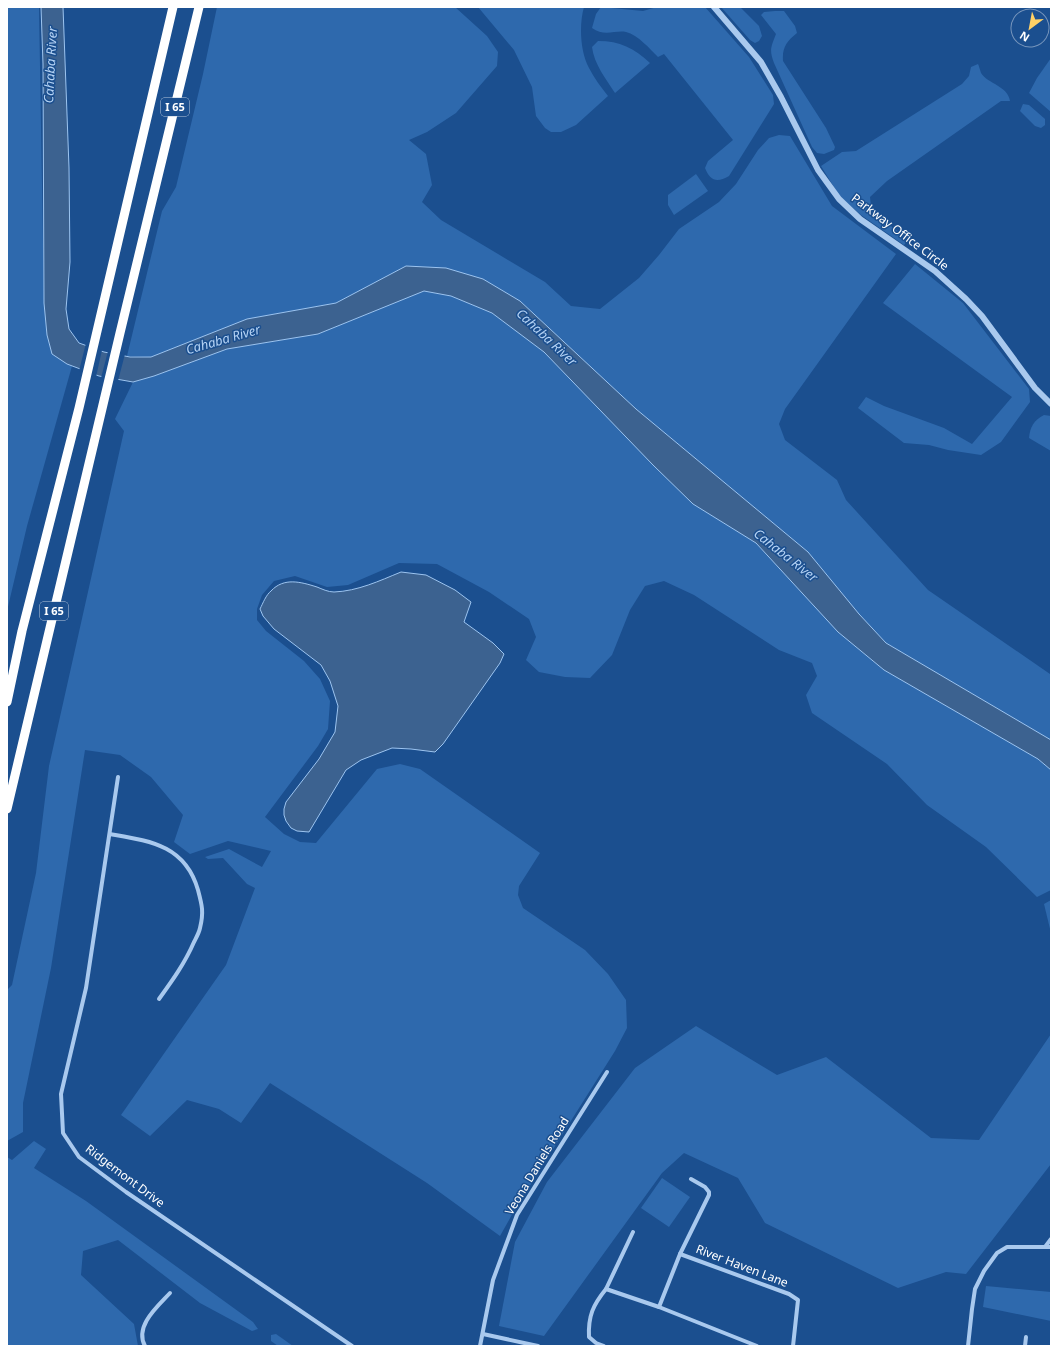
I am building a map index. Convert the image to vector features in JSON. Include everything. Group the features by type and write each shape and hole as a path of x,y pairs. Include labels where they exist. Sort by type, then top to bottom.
{"highway":[{"name":"I 65","path":"7,702 22,631 79,408 173,7"},
{"name":"I 65","path":"7,809 199,7"}],"street":[{"name":"Parkway Office Circle","path":"714,7 761,62 781,97 818,170 835,194 860,219 935,271 966,299 982,316 1036,388 1051,404"},
{"name":"Ridgemont Drive","path":"118,777 86,988 60,1094 63,1133 79,1157 133,1196 352,1346"},
{"path":"110,834 162,846 182,859 196,881 203,908 200,929 187,959 159,999"},
{"name":"Veona Daniels Road","path":"480,1346 492,1280 517,1215 607,1072"},
{"name":"River Haven Lane","path":"660,1307 680,1254 709,1195 709,1192 705,1187 691,1179"},
{"path":"604,1346 596,1343 589,1337 588,1326 591,1312 596,1302 606,1289 634,1232"},
{"path":"1045,1247 1051,1240"},
{"path":"968,1346 975,1289 984,1271 998,1253 1007,1247 1051,1248"},
{"name":"River Haven Lane","path":"680,1254 789,1294 798,1300 793,1346"},
{"path":"606,1289 660,1307 757,1346"},
{"path":"145,1346 142,1341 144,1326 151,1313 170,1293"},
{"path":"483,1334 538,1346"},
{"path":"1025,1346 1026,1337"}],"shaded area":[{"path":"7,7 39,7 44,303 47,335 67,364 72,366 27,526 7,611"},
{"path":"217,7 455,7 487,36 498,52 497,66 456,113 427,132 409,140 426,154 432,185 422,202 441,220 545,282 571,306 600,309 639,278 679,229 719,202 736,184 758,150 769,138 779,135 790,136 832,206 896,254 785,409 779,424 785,440 837,480 846,500 928,590 1050,674 1051,672 1051,740 886,643 859,614 808,552 636,409 520,301 483,279 406,266 336,303 247,319 151,357 127,356 162,211 176,187 203,74"},
{"path":"478,7 584,7 581,21 581,38 584,54 591,72 608,96 576,125 561,132 551,132 545,128 536,116 532,87 514,50"},
{"path":"601,7 643,11 657,7 705,7 749,57 773,95 774,104 729,176 721,180 714,180 709,176 705,168 708,161 733,140 664,54 658,57 644,43 635,36 626,32 605,33 596,31 592,28 596,14"},
{"path":"721,7 740,7 759,26 762,36 759,41 755,43 750,40"},
{"path":"784,11 795,26 797,33 790,39 784,48 783,61 826,128 835,147 834,150 824,154 817,153 812,147 772,59 771,48 776,34 761,15 764,12"},
{"path":"598,41 613,42 626,46 638,53 650,63 615,93 601,71 593,53 592,47"},
{"path":"1051,58 1051,112 1029,93 1037,78"},
{"path":"978,64 984,77 1002,88 1006,92 1010,101 1001,101 887,181 870,197 871,206 881,219 909,239 904,245 861,215 840,197 821,166 842,152 856,151 962,84 969,76 971,67"},
{"path":"1023,104 1029,105 1045,119 1045,125 1041,128 1035,126 1020,111"},
{"path":"696,174 708,191 674,215 668,205 668,195"},
{"path":"915,264 963,303 1029,389 1030,402 1001,442 981,455 948,450 929,445 904,443 858,408 866,397 884,406 944,428 972,444 1012,397 883,303"},
{"path":"424,291 451,296 492,313 544,352 693,504 756,543 838,632 884,670 1038,759 1051,770 1051,890 1037,897 986,847 927,805 887,764 812,713 806,695 817,676 812,663 779,650 694,595 664,581 645,586 630,610 612,655 590,678 565,677 539,672 526,660 536,637 529,619 489,592 437,564 399,563 348,585 327,587 295,576 274,581 262,595 257,609 257,620 266,631 304,661 320,679 330,701 328,729 318,746 265,817 284,834 300,842 316,843 377,769 400,764 420,769 540,853 519,886 518,895 523,908 585,950 608,974 626,1000 627,1028 615,1051 514,1211 500,1236 427,1183 270,1083 241,1123 219,1109 187,1100 150,1136 121,1115 226,965 255,888 247,884 223,858 208,859 205,857 229,849 262,867 271,851 228,841 190,854 174,842 183,815 151,777 120,755 85,750 51,968 23,1103 23,1132 7,1141 7,990 12,985 36,873 49,766 124,431 115,419 133,382 154,376 227,349 318,334"},
{"path":"1044,415 1051,416 1051,451 1029,438 1030,430 1033,424"},
{"path":"1051,900 1051,933 1044,904"},
{"path":"696,1026 777,1075 826,1057 931,1138 979,1140 1051,1034 1051,1164 966,1274 946,1272 898,1288 765,1223 738,1178 684,1153 662,1173 544,1336 499,1326 515,1242 547,1182 635,1068"},
{"path":"34,1141 46,1149 34,1168 86,1201 253,1322 258,1329 252,1331 200,1303 118,1240 83,1251 81,1275 134,1324 138,1346 7,1346 7,1157 12,1160"},
{"path":"662,1178 690,1197 669,1227 641,1208"},
{"path":"986,1286 1051,1292 1051,1321 983,1307"},
{"path":"276,1334 293,1346 278,1346 271,1341 271,1335"}],"water":[{"name":"Cahaba River","path":"41,7 63,7 69,168 70,262 66,309 69,329 79,343 104,352 130,357 151,357 247,319 336,303 406,266 446,268 483,279 520,301 636,409 808,552 859,614 886,643 1051,740 1051,770 1038,759 884,670 838,632 756,543 693,504 653,465 544,352 492,313 451,296 424,291 318,334 227,349 154,376 133,382 99,376 67,364 52,354 47,335 44,303 43,64"},
{"path":"401,572 426,575 455,590 471,602 464,622 493,643 504,654 500,663 443,744 435,752 392,748 361,760 346,770 309,832 297,831 291,828 286,821 284,809 286,802 319,759 335,732 338,706 330,681 321,665 274,629 263,616 260,609 269,593 276,587 287,582 299,582 332,592 352,590"}],"pier":[{"path":"86,343 102,350 96,377 79,371"},
{"path":"108,351 125,354 118,381 101,378"}]}
